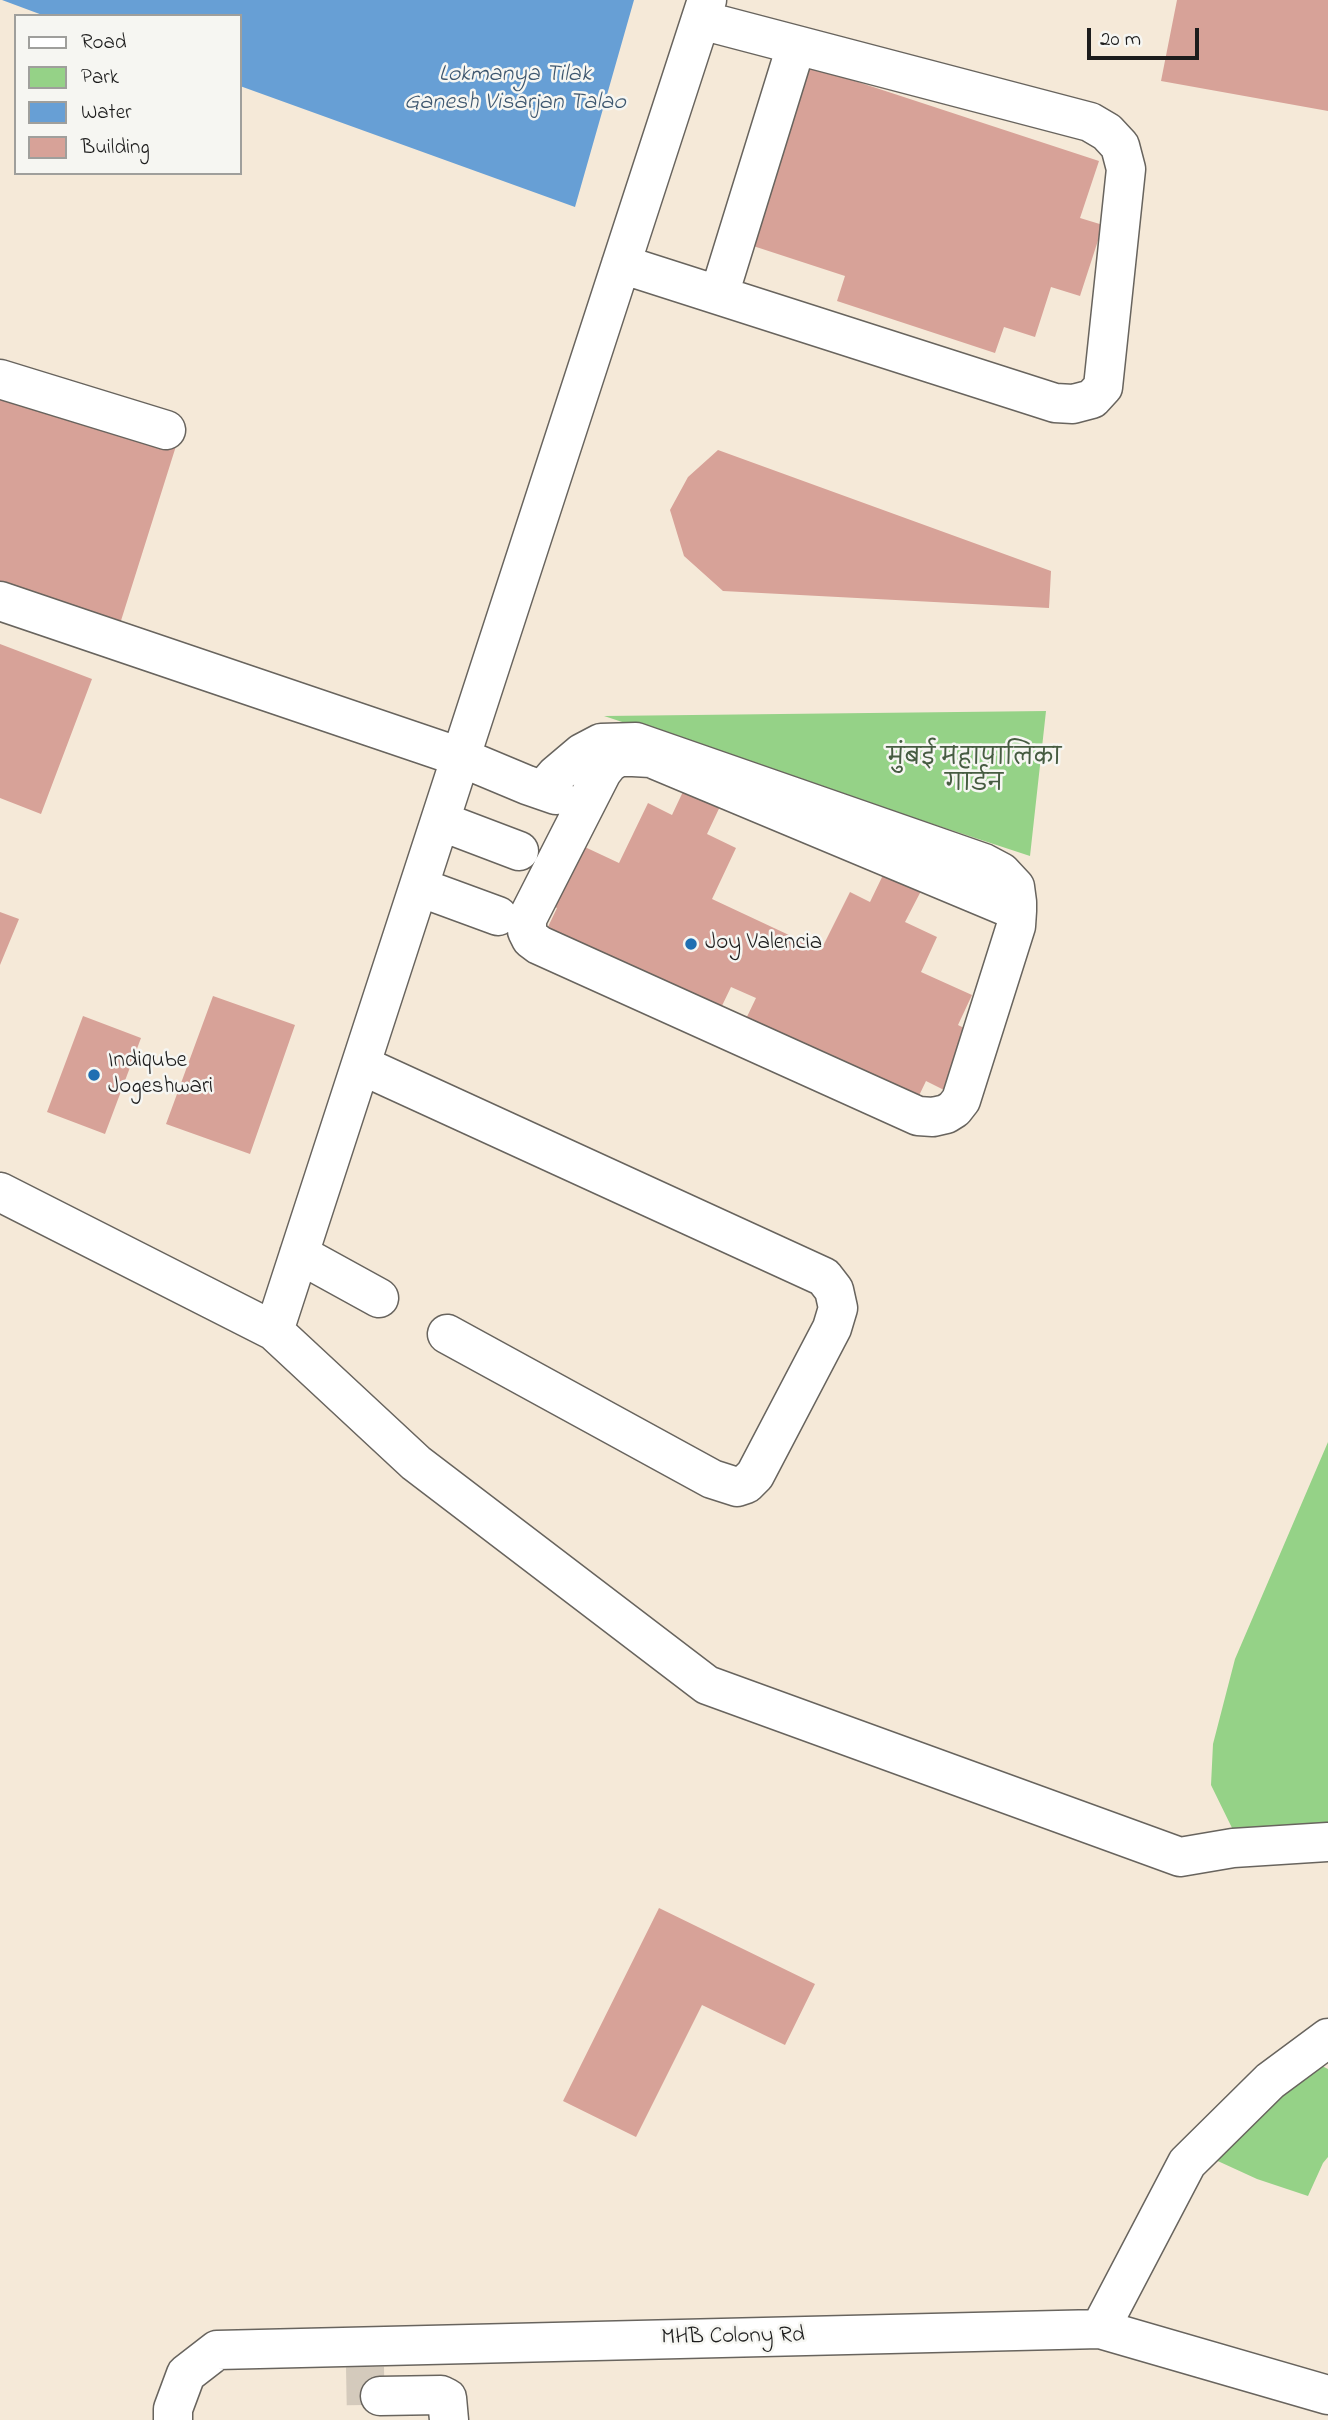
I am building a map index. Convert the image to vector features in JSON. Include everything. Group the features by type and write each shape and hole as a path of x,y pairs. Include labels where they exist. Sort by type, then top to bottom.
{"street":[{"path":"274,1331 460,757 621,264 704,10 796,46 1090,122 1107,132 1120,146 1126,169 1103,387 1092,399 1073,404 1055,403 621,264"},
{"path":"719,295 796,46"},
{"path":"0,379 166,430"},
{"path":"0,601 460,757 550,792 556,775 582,753 601,743 636,741 984,863 1001,872 1015,887 1017,911 1016,926 961,1100 946,1114 918,1116 539,945 531,939 527,930 527,919 602,772 609,763 619,757 650,758 1017,911"},
{"path":"440,821 519,851"},
{"path":"419,887 498,916"},
{"path":"361,1065 824,1277 834,1290 838,1308 832,1328 755,1475 746,1484 737,1487 712,1479 447,1334"},
{"path":"0,1192 274,1331 416,1463 707,1685 1180,1857 1233,1848 1328,1842"},
{"path":"299,1254 379,1298"},
{"path":"1100,2329 1187,2163 1270,2081 1328,2038"},
{"name":"MHB Colony Rd","path":"173,2420 173,2409 186,2374 217,2350 370,2370 1100,2329 1328,2395"},
{"path":"370,2370 447,2398 449,2420"}],"green space":[{"name":"मुंबई महापालिका गार्डन","path":"1046,711 1030,856 604,716"},
{"path":"1328,1442 1328,1825 1233,1830 1211,1785 1213,1744 1235,1659"},
{"path":"1316,2063 1328,2069 1328,2157 1308,2196 1257,2179 1209,2157"}],"water":[{"name":"Lokmanya Tilak Ganesh Visarjan Talao","path":"2,0 634,0 575,207 242,87 242,14 40,14"}],"building":[{"path":"1177,0 1328,0 1328,111 1161,81"},
{"path":"800,63 1099,161 1080,218 1103,225 1080,296 1051,287 1035,337 1004,327 995,353 837,301 845,276 741,242"},
{"path":"0,392 176,446 119,627 0,591"},
{"path":"718,450 1051,571 1049,608 723,591 684,556 670,510 688,477"},
{"path":"0,644 92,679 41,814 0,798"},
{"name":"Joy Valencia","path":"688,781 724,798 707,834 736,848 712,899 821,950 850,892 870,902 884,873 921,891 905,922 937,937 921,972 972,995 958,1025 972,1032 944,1090 926,1081 915,1104 744,1023 756,998 731,987 719,1012 546,931 557,908 544,902 572,841 619,863 648,803 672,815"},
{"path":"0,912 19,919 0,965"},
{"path":"213,996 295,1025 250,1154 166,1124"},
{"name":"Indiqube Jogeshwari","path":"83,1016 141,1038 105,1134 47,1112"},
{"path":"659,1908 815,1984 785,2045 702,2005 636,2137 563,2101"}],"tunnel":[{"path":"365,2367 366,2420"}],"place":[{"name":"Joy Valencia","path":"691,944"},
{"name":"Indiqube Jogeshwari","path":"94,1075"}]}
